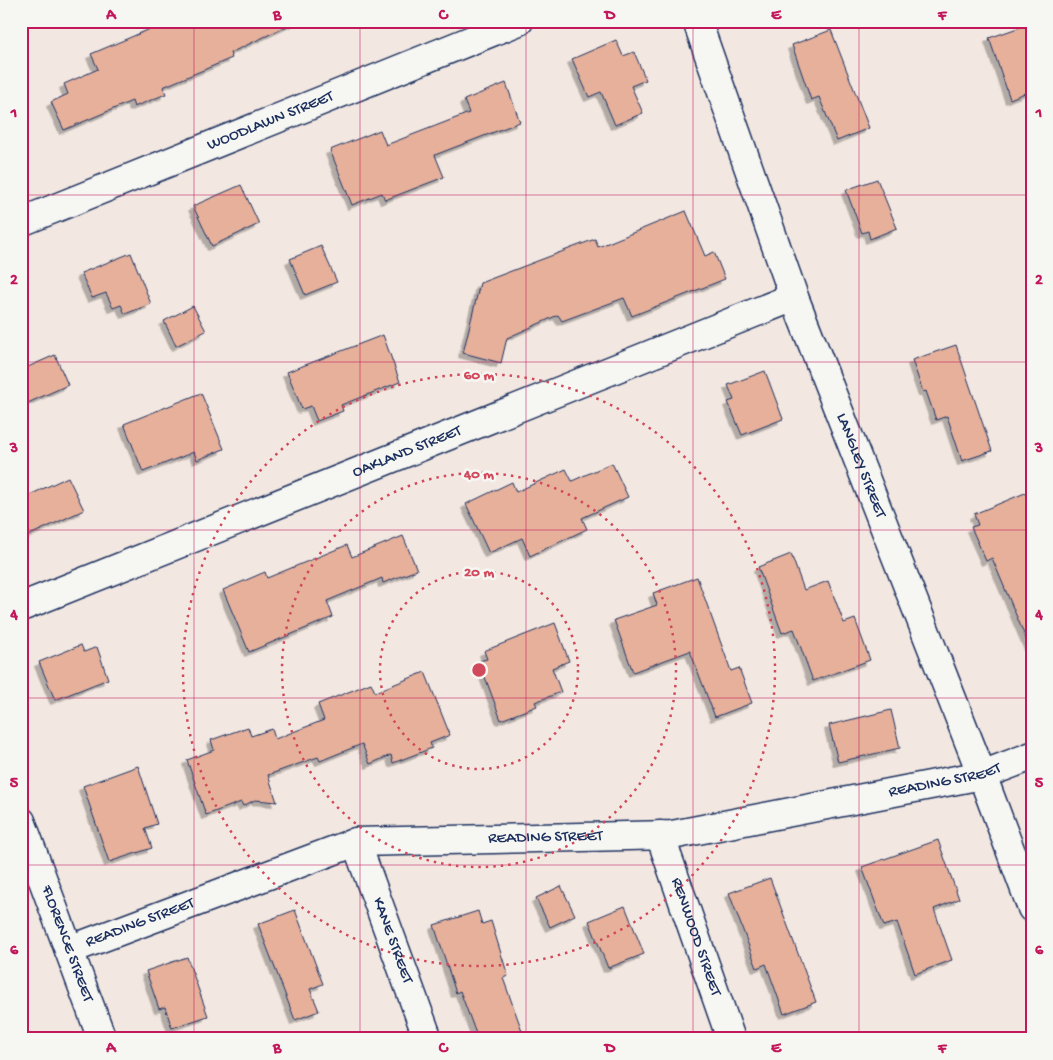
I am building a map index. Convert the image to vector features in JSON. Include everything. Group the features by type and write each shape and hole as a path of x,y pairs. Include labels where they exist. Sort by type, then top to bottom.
{"street":[{"name":"WOODLAWN STREET","path":"21,222 519,21"},
{"name":"LANGLEY STREET","path":"698,21 794,297 982,774 1032,908"},
{"name":"OAKLAND STREET","path":"21,607 794,297"},
{"name":"READING STREET","path":"69,950 356,842 672,835 982,774 1032,756"},
{"name":"FLORENCE STREET","path":"21,821 102,1039"},
{"name":"RENWOOD STREET","path":"660,835 731,1039"},
{"name":"KANE STREET","path":"356,842 428,1039"}],"building":[{"path":"169,21 298,21 230,53 232,58 163,87 166,94 134,107 132,101 64,130 51,102 68,94 64,84 98,69 91,54"},
{"path":"1032,23 1032,90 1010,99 989,38"},
{"path":"831,30 869,128 837,141 819,97 811,100 792,45"},
{"path":"616,40 623,56 634,52 646,80 631,86 643,113 615,125 601,92 589,97 572,59"},
{"path":"506,83 520,122 435,155 444,177 385,200 382,193 352,205 330,150 380,130 386,145 469,113 464,100"},
{"path":"877,179 897,228 870,239 868,231 862,233 846,190"},
{"path":"241,185 259,224 212,246 193,206"},
{"path":"686,211 705,256 714,252 725,279 632,316 624,298 562,321 558,315 507,338 501,363 463,353 480,283 595,239 598,247"},
{"path":"321,246 337,282 305,295 290,259"},
{"path":"131,253 151,304 125,314 121,305 113,308 106,293 92,298 81,273"},
{"path":"193,306 206,331 176,346 164,321"},
{"path":"383,335 400,382 341,405 343,411 317,421 311,406 302,409 287,372"},
{"path":"956,345 992,451 962,461 947,416 936,420 926,391 923,392 912,360"},
{"path":"55,355 68,385 21,406 21,370"},
{"path":"765,371 783,419 742,435 728,402 734,400 728,385"},
{"path":"201,393 224,449 197,460 194,452 143,472 124,424"},
{"path":"612,463 628,497 582,518 587,529 530,556 522,538 489,553 466,504 512,482 516,492 566,469 572,481"},
{"path":"68,477 84,510 21,539 21,499"},
{"path":"1025,493 1032,508 1032,653 992,558 986,561 971,527 978,525 974,514"},
{"path":"403,536 417,570 383,583 382,578 327,601 333,617 249,652 223,590 265,572 267,578 347,545 352,557"},
{"path":"791,554 804,590 828,581 844,623 855,619 870,660 813,681 794,629 782,633 758,567"},
{"path":"697,577 731,671 739,668 752,703 715,717 690,651 633,672 614,620 657,605 653,593"},
{"path":"555,623 569,661 552,668 561,692 535,702 537,706 501,720 479,661 487,659 484,651"},
{"path":"81,645 84,652 97,647 108,679 55,700 39,662"},
{"path":"425,672 450,735 430,743 432,748 393,763 391,755 370,764 362,744 320,761 318,757 268,775 277,802 255,800 243,806 241,802 206,815 187,760 214,750 211,740 248,727 251,736 272,729 275,739 324,720 318,704 371,683 375,692"},
{"path":"891,710 900,748 838,762 829,725"},
{"path":"138,766 157,824 145,828 152,848 109,862 83,786"},
{"path":"938,840 959,899 934,909 952,960 915,974 897,922 884,926 862,867"},
{"path":"770,878 816,1002 784,1014 766,964 757,968 729,893"},
{"path":"561,886 575,915 550,927 536,898"},
{"path":"625,906 644,954 608,968 589,921"},
{"path":"295,910 323,984 310,989 319,1011 295,1020 258,924"},
{"path":"478,911 482,924 491,921 508,976 503,978 525,1039 478,1039 460,991 456,993 434,925"},
{"path":"187,957 208,1016 172,1028 165,1007 159,1009 146,971"}]}
